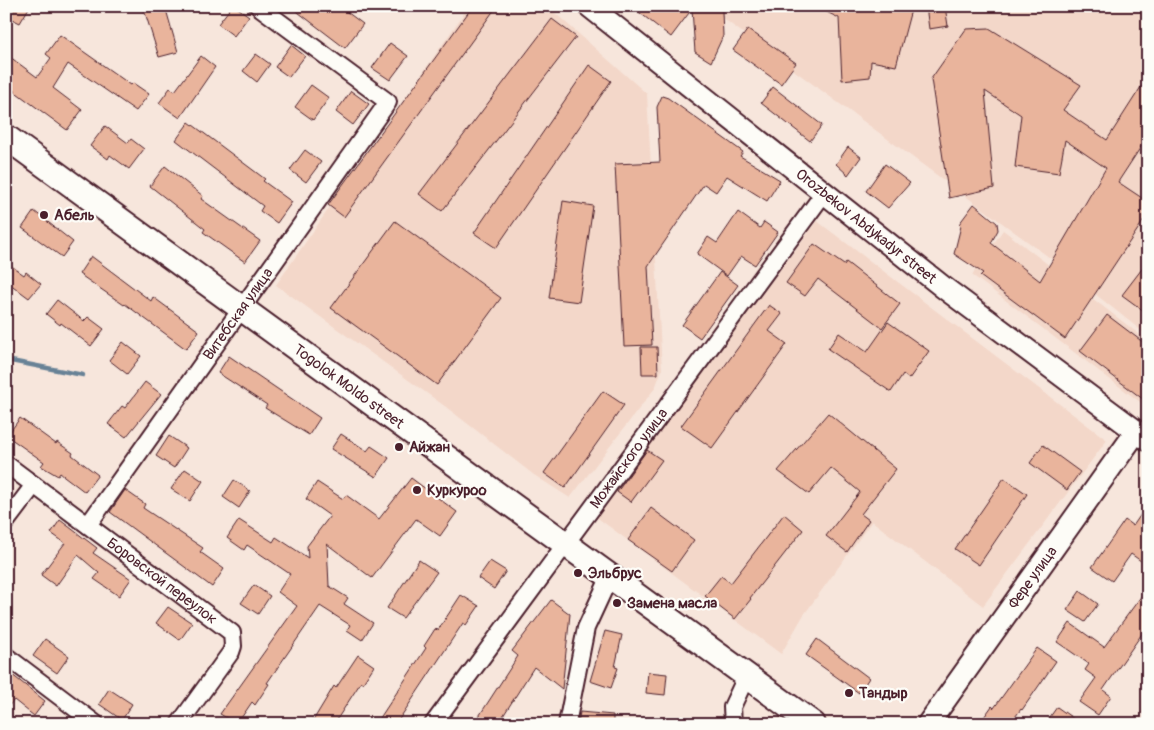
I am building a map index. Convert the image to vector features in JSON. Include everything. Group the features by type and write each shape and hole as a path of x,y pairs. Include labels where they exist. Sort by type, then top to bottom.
{"main road":[{"name":"Togolok Moldo street","path":"6,137 813,724"}],"street":[{"name":"Витебская улица","path":"88,525 388,102 258,6"},
{"name":"Orozbekov Abdykadyr street","path":"589,6 943,286 1142,436"},
{"name":"Можайского улица","path":"433,724 824,193"},
{"name":"Фере улица","path":"928,724 1142,436"},
{"name":"Боровской переулок","path":"6,464 232,633 233,646 231,652 179,724"},
{"path":"6,522 34,485"},
{"path":"567,724 586,628 610,576"},
{"path":"6,656 96,724"},
{"path":"734,724 732,707 747,675"}],"shaded area":[{"path":"469,6 547,6 647,94 662,370 655,388 570,498 534,475 446,407 276,285"},
{"path":"706,6 1148,6 1148,336 1046,255"},
{"path":"817,221 1107,440 983,606 872,521 803,616 781,654 595,516"},
{"path":"1003,230 1148,341 1148,408 972,275"}],"building":[{"path":"6,6 30,6 20,23 6,16"},
{"path":"143,6 165,6 178,52 159,57"},
{"path":"232,6 235,6 249,16 234,36 218,24"},
{"path":"290,6 339,6 363,24 345,48"},
{"path":"473,6 497,6 344,217 328,205"},
{"path":"631,6 715,6 722,11 723,36 711,62 695,52 692,9 671,37"},
{"path":"814,6 912,6 896,66 871,61 870,77 842,80 839,18"},
{"path":"926,6 945,6 948,26 929,29"},
{"path":"552,19 576,37 442,211 419,194"},
{"path":"989,28 1081,85 1063,110 1107,140 1148,76 1148,136 1118,182 1148,202 1148,214 1065,339 980,276 983,273 954,254 961,226 959,224 974,204 997,223 998,230 991,243 1040,281 1106,168 1065,140 1059,173 1015,167 1021,115 985,91 994,188 949,198 931,79 966,29"},
{"path":"748,29 796,63 781,84 733,50"},
{"path":"60,35 131,85 133,83 149,94 136,111 68,64 53,88 82,110 67,130 6,85 6,54 37,77 51,58 46,54"},
{"path":"390,43 408,56 390,80 372,68"},
{"path":"291,45 305,56 289,77 275,67"},
{"path":"256,54 270,64 257,82 243,71"},
{"path":"201,56 215,67 180,118 159,103 170,88 175,91"},
{"path":"589,65 611,81 496,248 474,233"},
{"path":"311,85 329,98 313,120 295,107"},
{"path":"773,87 822,125 810,141 761,103"},
{"path":"351,91 369,104 353,125 336,112"},
{"path":"662,96 668,98 743,152 740,156 780,180 767,201 727,176 716,192 704,184 648,266 652,345 624,346 615,164 660,162 657,107"},
{"path":"189,122 265,179 263,181 292,202 277,223 260,211 263,206 176,140"},
{"path":"105,126 128,143 131,139 144,149 129,169 110,155 108,159 90,146"},
{"path":"848,147 861,157 848,175 836,164"},
{"path":"305,150 321,162 306,182 290,170"},
{"path":"885,164 910,183 888,208 866,191"},
{"path":"165,166 203,196 201,199 260,241 245,262 203,232 205,229 150,186"},
{"path":"563,201 593,206 579,302 549,298"},
{"path":"34,211 73,242 62,257 22,228"},
{"path":"738,212 760,228 764,222 778,232 755,265 741,256 727,276 697,254 708,237 717,243"},
{"path":"395,221 501,298 437,385 331,308"},
{"path":"814,244 844,265 846,262 900,304 882,328 818,279 805,296 786,283"},
{"path":"91,256 151,301 153,297 199,331 186,349 125,304 79,274"},
{"path":"1148,261 1148,314 1122,295"},
{"path":"6,262 24,275 26,272 41,284 29,298 6,281"},
{"path":"720,272 738,285 700,338 682,325"},
{"path":"57,300 84,321 88,317 104,329 91,346 46,314"},
{"path":"769,305 782,314 769,331 787,344 712,448 681,426"},
{"path":"1107,315 1148,346 1148,403 1080,351"},
{"path":"888,322 929,351 909,379 903,374 891,392 828,349 839,333 867,352"},
{"path":"123,342 141,356 127,374 109,360"},
{"path":"641,347 657,347 658,374 642,374"},
{"path":"229,356 320,418 309,435 265,408 267,405 218,373"},
{"path":"145,382 161,394 126,437 108,424 122,406 125,408"},
{"path":"603,391 624,405 565,488 544,473"},
{"path":"828,413 896,469 861,514 869,520 847,552 826,536 860,492 831,468 809,494 778,471"},
{"path":"20,418 56,444 57,442 73,453 72,455 98,475 85,492 60,473 58,476 41,466 44,462 7,436"},
{"path":"341,434 367,451 371,446 389,458 376,477 331,449"},
{"path":"169,436 187,448 174,468 156,456"},
{"path":"1043,445 1080,472 1067,490 1030,463"},
{"path":"647,450 662,460 631,502 617,492"},
{"path":"185,469 203,481 190,501 171,489"},
{"path":"411,478 457,512 440,536 416,519 372,578 327,544 329,586 348,598 344,604 373,623 362,640 347,630 350,625 320,606 267,683 269,684 255,705 252,702 237,724 220,714 297,606 278,592 290,574 247,545 244,550 227,538 239,520 273,542 276,537 308,558 307,546 330,516 306,499 317,482 343,499 346,495 379,519"},
{"path":"1004,478 1027,494 979,565 955,549"},
{"path":"234,480 250,491 239,508 223,497"},
{"path":"125,490 145,504 143,508 203,548 200,552 224,569 212,587 110,512"},
{"path":"1148,504 1148,566 1131,554 1112,581 1092,567 1125,520 1133,526"},
{"path":"651,508 694,540 672,571 628,540"},
{"path":"784,514 803,530 735,619 705,596 721,576 731,583"},
{"path":"60,520 97,548 93,553 131,579 119,596 94,579 99,573 78,555 56,586 41,575 65,543 51,533"},
{"path":"419,560 437,572 403,618 387,608"},
{"path":"490,561 506,571 494,589 478,578"},
{"path":"254,585 270,596 258,614 241,603"},
{"path":"1148,587 1148,625 1103,690 1111,696 1098,715 1079,702 1096,678 1085,670 1089,664 1057,642 1070,623 1104,647"},
{"path":"1080,591 1098,604 1085,622 1067,610"},
{"path":"461,595 479,606 466,625 463,623 396,724 376,724 426,648 424,646 435,629 438,630"},
{"path":"551,600 570,614 562,689 534,667 498,724 474,724 518,656 512,651"},
{"path":"168,607 192,623 180,640 156,623"},
{"path":"605,631 622,635 615,667 618,668 611,688 590,681"},
{"path":"45,639 69,656 57,673 33,656"},
{"path":"817,639 869,678 859,693 806,655"},
{"path":"1037,648 1056,661 1022,710 1010,724 979,724 992,706 994,708"},
{"path":"358,655 374,666 363,683 361,682 334,724 311,724 334,686 336,688"},
{"path":"6,670 45,701 34,716 14,700 6,709"},
{"path":"648,672 667,674 665,695 646,693"},
{"path":"109,689 132,704 122,720 99,704"},
{"path":"1057,707 1081,724 1045,724"},
{"path":"580,712 613,715 613,724 578,724"}],"waterway":[{"path":"6,360 83,375"}],"place":[{"name":"Абель","path":"44,215"},
{"name":"Айжан","path":"399,447"},
{"name":"Куркуроо","path":"417,490"},
{"name":"Эльбрус","path":"578,573"},
{"name":"Замена масла","path":"617,603"},
{"name":"Тандыр","path":"849,693"}]}
